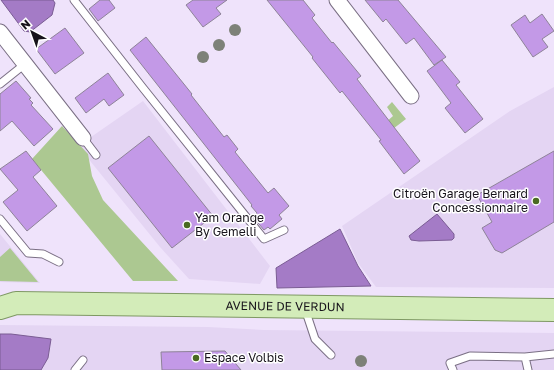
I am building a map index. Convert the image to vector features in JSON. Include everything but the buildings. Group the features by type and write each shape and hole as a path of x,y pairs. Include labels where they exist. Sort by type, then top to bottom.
{"main road":[{"name":"AVENUE DE VERDUN","path":"5,303 554,310"}],"street":[{"path":"337,0 411,96"},
{"path":"0,32 83,138"}],"lane":[{"path":"74,0 264,239 284,230"},
{"path":"0,84 25,64"},
{"path":"83,138 96,155"},
{"path":"0,219 28,253 43,254 59,262"},
{"path":"305,307 315,339 331,355"},
{"path":"454,370 450,363 470,356 525,357 554,354"},
{"path":"525,357 528,370"},
{"path":"76,370 83,360"}],"shaded area":[{"path":"1,0 53,0 55,3 52,15 30,32 24,31"},
{"path":"554,87 554,288 376,287 358,263 342,226 510,111"},
{"path":"143,101 270,266 260,284 189,279 160,247 78,146"},
{"path":"437,214 454,234 454,238 452,240 411,240 409,236"},
{"path":"340,229 358,266 371,286 277,288 276,268"},
{"path":"0,234 40,283 0,282"},
{"path":"0,325 554,333 554,370 0,370"},
{"path":"0,334 51,339 48,358 41,370 0,370"}],"green space":[{"path":"392,102 406,119 381,138 376,131 393,116 387,107"},
{"path":"62,126 88,154 92,176 103,200 178,281 133,281 32,159"},
{"path":"10,248 38,282 0,281 0,257"}],"place":[{"name":"Citroën Garage Bernard Concessionnaire","path":"536,201"},
{"name":"Yam Orange By Gemelli","path":"187,225"},
{"name":"Espace Volbis","path":"196,358"}]}
